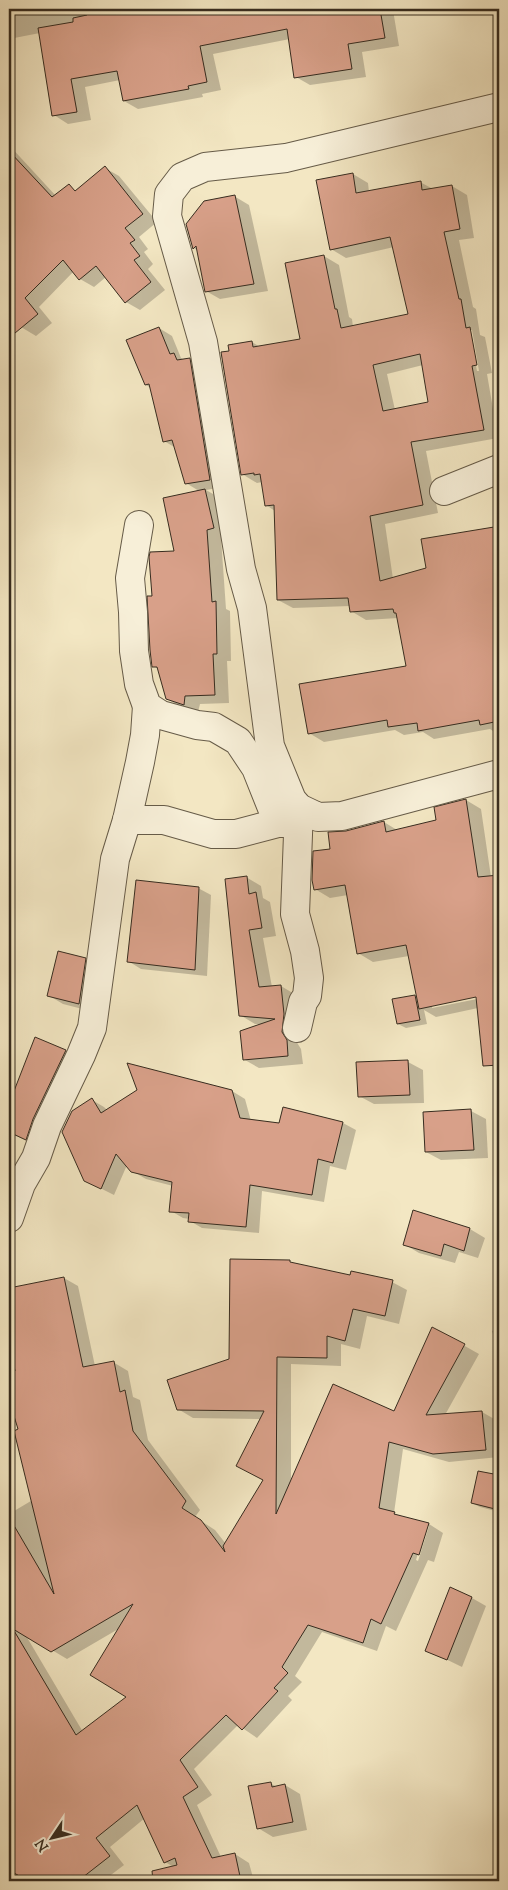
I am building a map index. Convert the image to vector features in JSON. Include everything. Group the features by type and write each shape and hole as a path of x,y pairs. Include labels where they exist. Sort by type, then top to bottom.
{"street":[{"path":"297,1028 303,1002 307,996 309,978 305,951 295,914 292,800 270,746 252,608 241,570 203,342 167,216 169,194 182,177 205,167 286,158 499,107"},
{"path":"444,491 499,469"},
{"path":"9,1218 21,1184 36,1158 47,1126 92,1028 115,859 127,820 145,735 147,706 139,684 134,651 130,578 139,525"},
{"path":"147,706 161,715 197,725 214,727 238,741 291,818"},
{"path":"127,820 164,820 213,834 236,834 291,818 342,816 499,774"}],"building":[{"path":"86,9 380,9 385,38 348,44 352,69 294,78 287,29 200,46 207,82 188,86 189,89 123,101 117,71 71,79 77,112 52,116 38,28 73,22 73,18 87,15"},
{"path":"9,151 52,197 69,184 75,191 105,166 143,214 125,228 135,240 130,243 140,256 134,260 151,282 125,303 96,266 79,280 63,260 25,298 38,314 9,338"},
{"path":"353,173 356,193 421,181 422,190 452,185 460,229 444,232 459,299 461,299 466,328 470,327 477,365 472,366 484,430 411,442 423,505 370,516 380,581 426,568 421,539 494,527 499,557 499,721 480,725 479,720 418,731 417,723 388,727 387,720 308,734 299,684 406,666 396,613 394,613 393,609 350,612 348,598 277,600 274,505 265,506 260,474 241,475 221,352 229,351 228,345 252,341 253,347 300,339 285,263 324,255 335,309 337,309 341,328 408,314 390,237 330,250 316,180","holes":["420,354 428,402 383,411 373,365"]},
{"path":"235,195 254,284 205,292 196,246 193,249 186,224 204,201"},
{"path":"159,327 170,354 174,353 177,360 190,358 210,480 185,484 172,440 163,442 149,384 145,385 126,340"},
{"path":"205,489 214,528 207,530 212,602 216,601 217,654 213,654 215,695 185,696 184,705 166,699 157,667 152,667 147,596 152,596 149,557 150,552 174,551 163,498"},
{"path":"466,799 478,877 499,875 499,1065 483,1066 476,997 419,1009 406,945 357,954 345,885 314,890 312,880 313,851 330,849 328,832 346,831 384,821 386,832 436,820 434,807"},
{"path":"247,876 249,894 256,892 262,928 249,930 259,987 281,985 284,1014 282,1032 287,1040 288,1056 243,1060 240,1031 275,1019 239,1016 225,879"},
{"path":"136,880 199,887 195,970 127,962"},
{"path":"58,951 86,958 79,1004 47,996"},
{"path":"415,995 420,1020 397,1024 392,999"},
{"path":"35,1037 66,1050 33,1119 26,1140 9,1132 9,1088 14,1091"},
{"path":"408,1060 410,1095 358,1097 356,1062"},
{"path":"127,1063 232,1090 240,1118 279,1123 283,1107 343,1122 333,1163 318,1159 312,1195 250,1185 246,1227 188,1222 189,1213 169,1212 172,1182 131,1172 116,1154 101,1189 84,1181 62,1132 72,1111 92,1098 101,1113 137,1090"},
{"path":"471,1109 474,1150 425,1152 423,1112"},
{"path":"413,1210 470,1228 464,1251 444,1244 441,1256 403,1245"},
{"path":"230,1259 290,1260 290,1262 350,1275 351,1271 393,1280 385,1316 353,1309 345,1341 327,1336 327,1358 277,1357 276,1514 333,1384 394,1411 432,1327 465,1344 426,1415 482,1411 486,1450 433,1454 389,1442 379,1508 429,1523 419,1555 413,1553 381,1624 371,1619 363,1643 308,1625 282,1667 288,1673 274,1688 278,1691 242,1730 226,1715 180,1760 198,1787 183,1797 212,1858 235,1853 241,1881 153,1881 152,1871 177,1865 175,1858 164,1863 137,1805 96,1838 110,1856 78,1881 28,1881 9,1870 9,1517 54,1594 14,1431 18,1429 9,1400 9,1373 15,1371 9,1339 9,1288 64,1277 83,1367 114,1361 120,1392 125,1390 133,1431 186,1501 182,1508 201,1520 225,1552 223,1546 263,1480 236,1466 264,1411 177,1410 167,1380 229,1359","holes":["133,1604 90,1675 126,1697 76,1735 13,1629 51,1652"]},
{"path":"478,1471 499,1475 499,1510 471,1503"},
{"path":"450,1587 472,1597 447,1660 425,1651"},
{"path":"271,1782 272,1787 285,1784 293,1822 257,1829 248,1786"}]}
